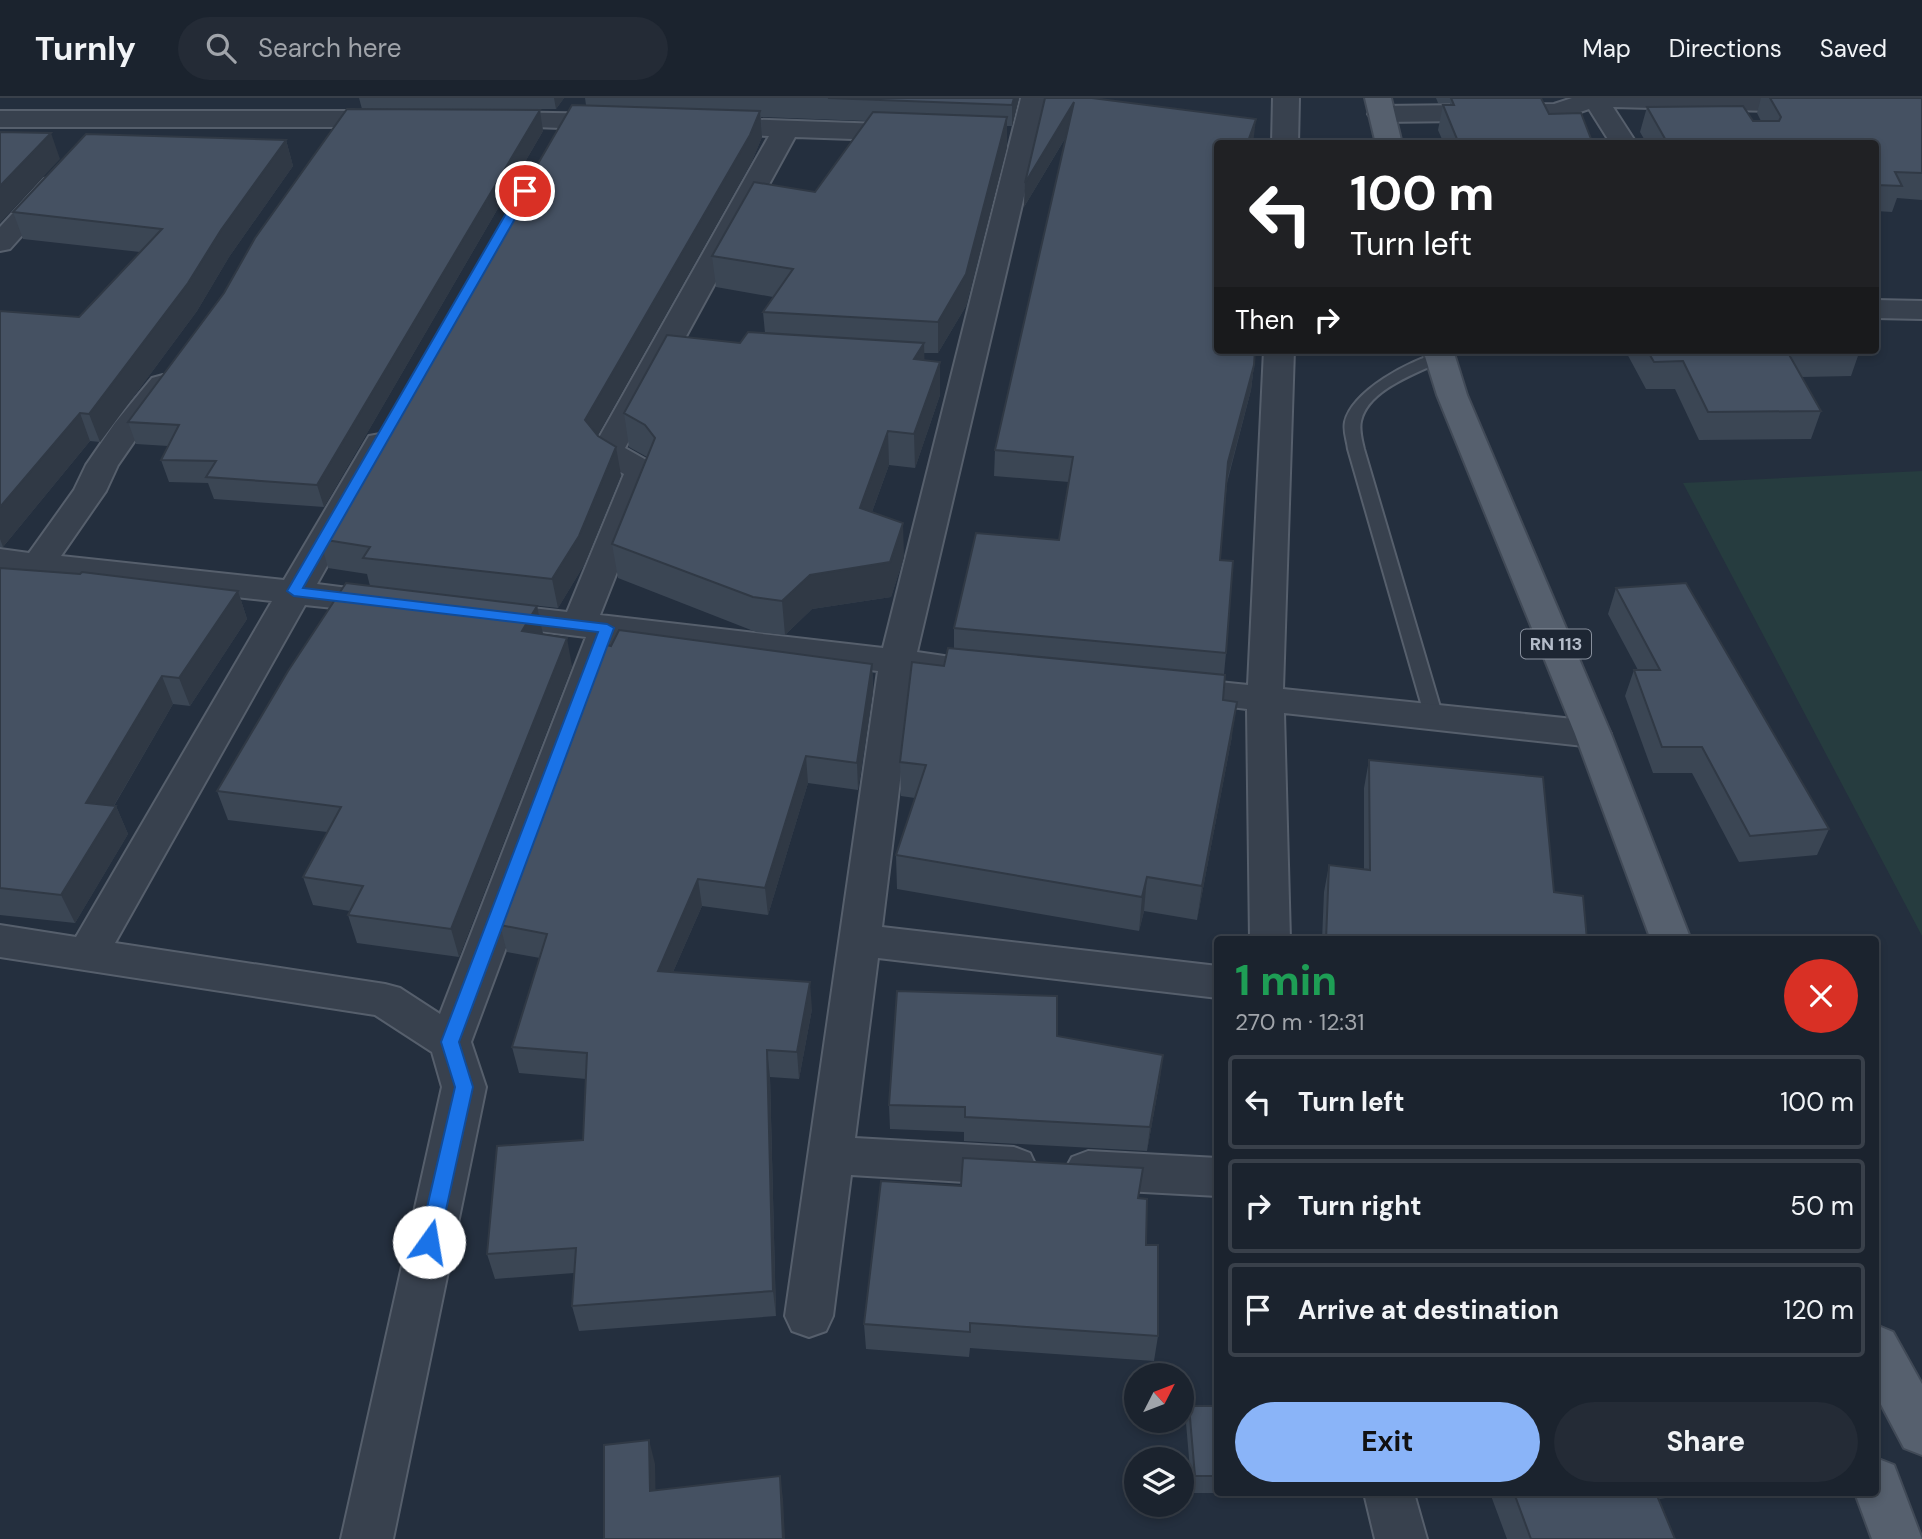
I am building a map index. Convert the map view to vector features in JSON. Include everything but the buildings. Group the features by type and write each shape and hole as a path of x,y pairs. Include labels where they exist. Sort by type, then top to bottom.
{"main road":[{"path":"1380,106 1387,140"},
{"name":"RN 113","path":"1439,354 1452,395 1593,734 1669,936"},
{"path":"1879,1353 1922,1432"},
{"path":"1879,1490 1898,1539"}],"street":[{"path":"0,243 135,98"},
{"path":"809,1317 897,663 956,366 1012,136 1034,98"},
{"path":"1285,140 1286,98"},
{"path":"1593,99 1623,140"},
{"path":"1380,106 1557,112 1593,99 1740,113 1842,105"},
{"path":"468,120 572,109 635,123"},
{"path":"545,156 572,109"},
{"path":"0,119 413,120"},
{"path":"320,151 343,119"},
{"path":"690,125 932,134"},
{"path":"367,1539 464,1087 450,1042 593,627 642,471 631,463 614,458 608,450 679,350 786,129"},
{"path":"1879,309 1922,310"},
{"path":"1270,936 1265,698 1279,354"},
{"path":"38,564 90,491 102,465 126,430 178,363"},
{"path":"87,955 392,422"},
{"path":"0,560 416,606"},
{"path":"457,611 992,672"},
{"path":"1142,686 1593,734"},
{"path":"861,940 1214,982"},
{"path":"0,941 386,1000 450,1042"},
{"path":"831,1156 1214,1177"},
{"path":"1390,1496 1401,1539"}],"lane":[{"path":"1434,717 1356,449 1352,423 1359,405 1376,391 1437,354"}],"green space":[{"path":"1922,471 1922,936 1683,483"}],"route":[{"path":"429,1242 464,1087 450,1042 607,628 294,591 525,191"}]}
